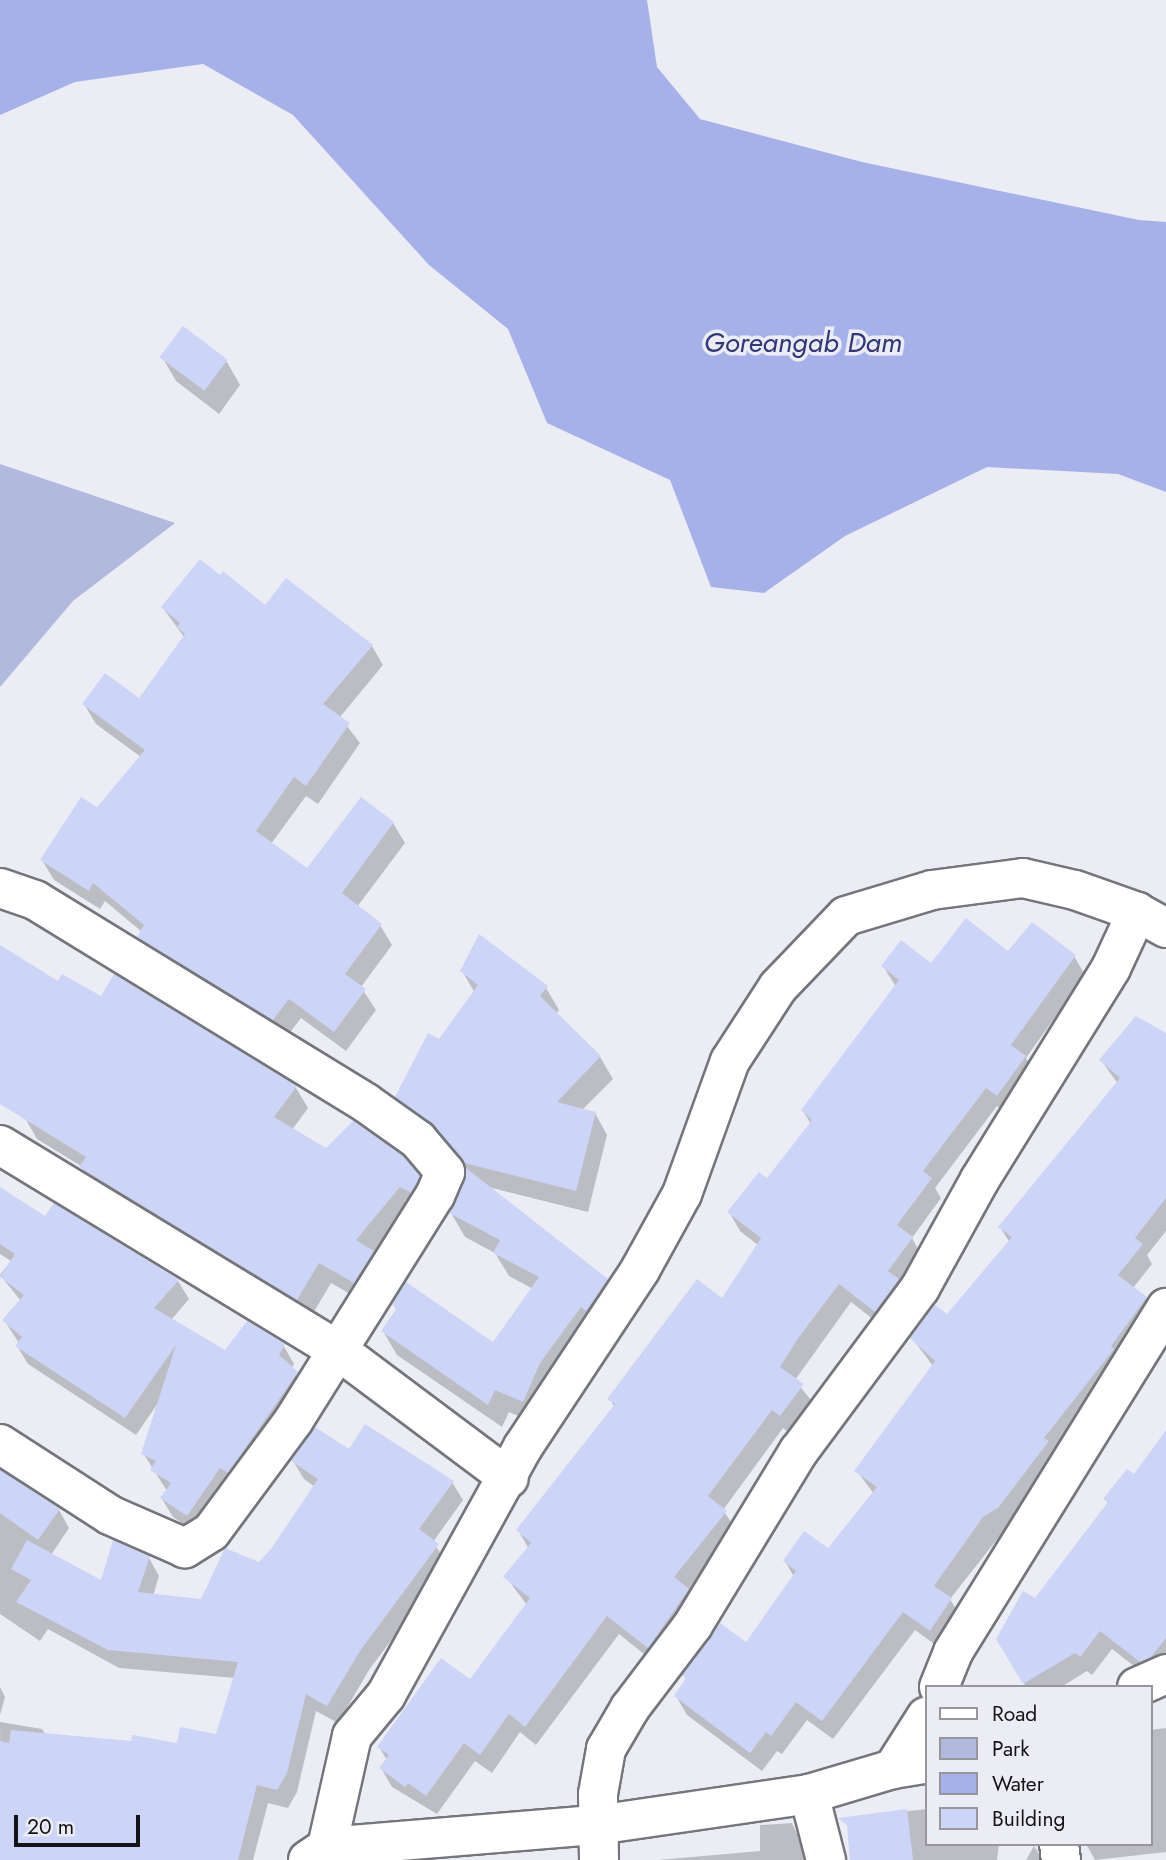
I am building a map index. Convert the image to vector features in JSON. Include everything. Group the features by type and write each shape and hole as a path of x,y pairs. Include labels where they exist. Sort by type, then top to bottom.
{"lane":[{"path":"598,1842 606,1749 630,1708 693,1625 845,1384 920,1288 979,1181 1034,1098 1074,1021 1111,968 1152,920 1023,878 932,890 846,916 778,987 730,1061 682,1194 592,1348 523,1447 509,1478 386,1695 352,1736 317,1853 598,1842 809,1794 909,1766 925,1720"},
{"path":"0,888 36,900 366,1103 433,1155 445,1172 435,1195 339,1351 254,1477 211,1532 185,1548 110,1515 0,1444"},
{"path":"0,1145 339,1351 509,1478"},
{"path":"940,1685 953,1652 1166,1308"},
{"path":"1141,1685 1166,1674"},
{"path":"809,1794 826,1860"}],"green space":[{"path":"0,464 175,523 73,601 0,687"}],"water":[{"name":"Goreangab Dam","path":"0,0 647,0 657,67 700,119 862,162 1139,220 1166,222 1166,492 1118,474 987,467 845,536 764,593 711,587 670,480 547,423 508,329 429,265 293,115 203,64 75,82 0,115"}],"building":[{"path":"183,326 228,360 204,391 160,357"},
{"path":"200,559 220,575 223,571 265,605 286,578 373,645 323,704 350,723 306,786 294,777 256,831 307,868 361,797 394,822 342,893 382,924 345,974 366,989 334,1032 289,999 273,1020 137,937 144,925 93,883 89,891 40,860 81,797 97,807 145,750 82,704 105,673 139,698 185,634 177,627 180,623 161,607"},
{"path":"966,918 1008,951 1032,922 1076,955 1011,1045 1026,1056 997,1096 986,1088 923,1171 932,1178 897,1225 913,1237 888,1271 899,1279 875,1312 839,1284 799,1337 780,1367 804,1384 780,1416 772,1410 708,1496 727,1511 674,1577 689,1589 648,1648 607,1616 525,1727 509,1714 480,1755 464,1743 426,1796 408,1783 405,1787 379,1768 389,1755 377,1747 441,1658 470,1679 530,1598 503,1577 531,1543 516,1530 615,1404 607,1399 697,1279 722,1298 761,1238 727,1212 759,1172 767,1178 812,1120 801,1110 899,980 881,966 901,940 931,963"},
{"path":"479,934 548,986 540,996 601,1056 557,1102 596,1112 576,1191 464,1163 434,1126 395,1097 428,1033 439,1039 478,985 460,971"},
{"path":"0,945 58,981 62,974 101,996 114,974 297,1086 274,1117 326,1148 353,1121 403,1156 420,1176 411,1193 400,1187 356,1240 374,1251 354,1283 319,1263 297,1300 79,1167 86,1157 0,1104"},
{"path":"1136,1016 1166,1033 1166,1198 1135,1238 1143,1244 1118,1275 1147,1297 1111,1346 1114,1349 1044,1438 1049,1441 998,1508 983,1517 934,1586 952,1598 930,1631 903,1612 822,1721 796,1702 771,1736 766,1732 750,1753 674,1696 686,1678 682,1675 720,1623 746,1642 796,1571 783,1561 804,1531 828,1548 877,1487 854,1471 935,1361 910,1338 935,1305 947,1314 1012,1237 998,1227 1120,1078 1099,1060"},
{"path":"466,1168 608,1279 586,1311 581,1307 540,1363 523,1402 495,1390 488,1405 381,1331 397,1308 392,1305 406,1282 493,1342 539,1277 493,1253 500,1240 449,1213"},
{"path":"0,1187 45,1216 54,1203 179,1280 154,1308 225,1350 247,1321 285,1344 279,1355 298,1372 228,1473 220,1468 187,1516 160,1498 171,1483 150,1470 156,1461 141,1454 176,1345 125,1418 15,1346 22,1337 2,1320 24,1295 0,1277 15,1254 0,1244"},
{"path":"365,1424 454,1481 419,1529 439,1544 360,1651 327,1706 306,1694 287,1773 277,1790 257,1785 238,1860 0,1860 0,1741 9,1743 11,1730 131,1741 132,1735 177,1743 180,1727 216,1734 238,1662 108,1650 16,1602 31,1580 11,1569 27,1540 101,1580 113,1540 150,1556 138,1592 201,1599 225,1548 259,1562 271,1549 318,1479 291,1461 315,1427 349,1449"},
{"path":"1166,1430 1166,1638 1151,1657 1140,1662 1100,1631 1080,1657 1075,1653 1023,1684 996,1639 1023,1591 1035,1598 1108,1502 1103,1499 1127,1469 1134,1474"},
{"path":"0,1470 60,1509 38,1540 0,1513"},
{"path":"907,1809 913,1860 850,1860 847,1825 838,1818"}]}
